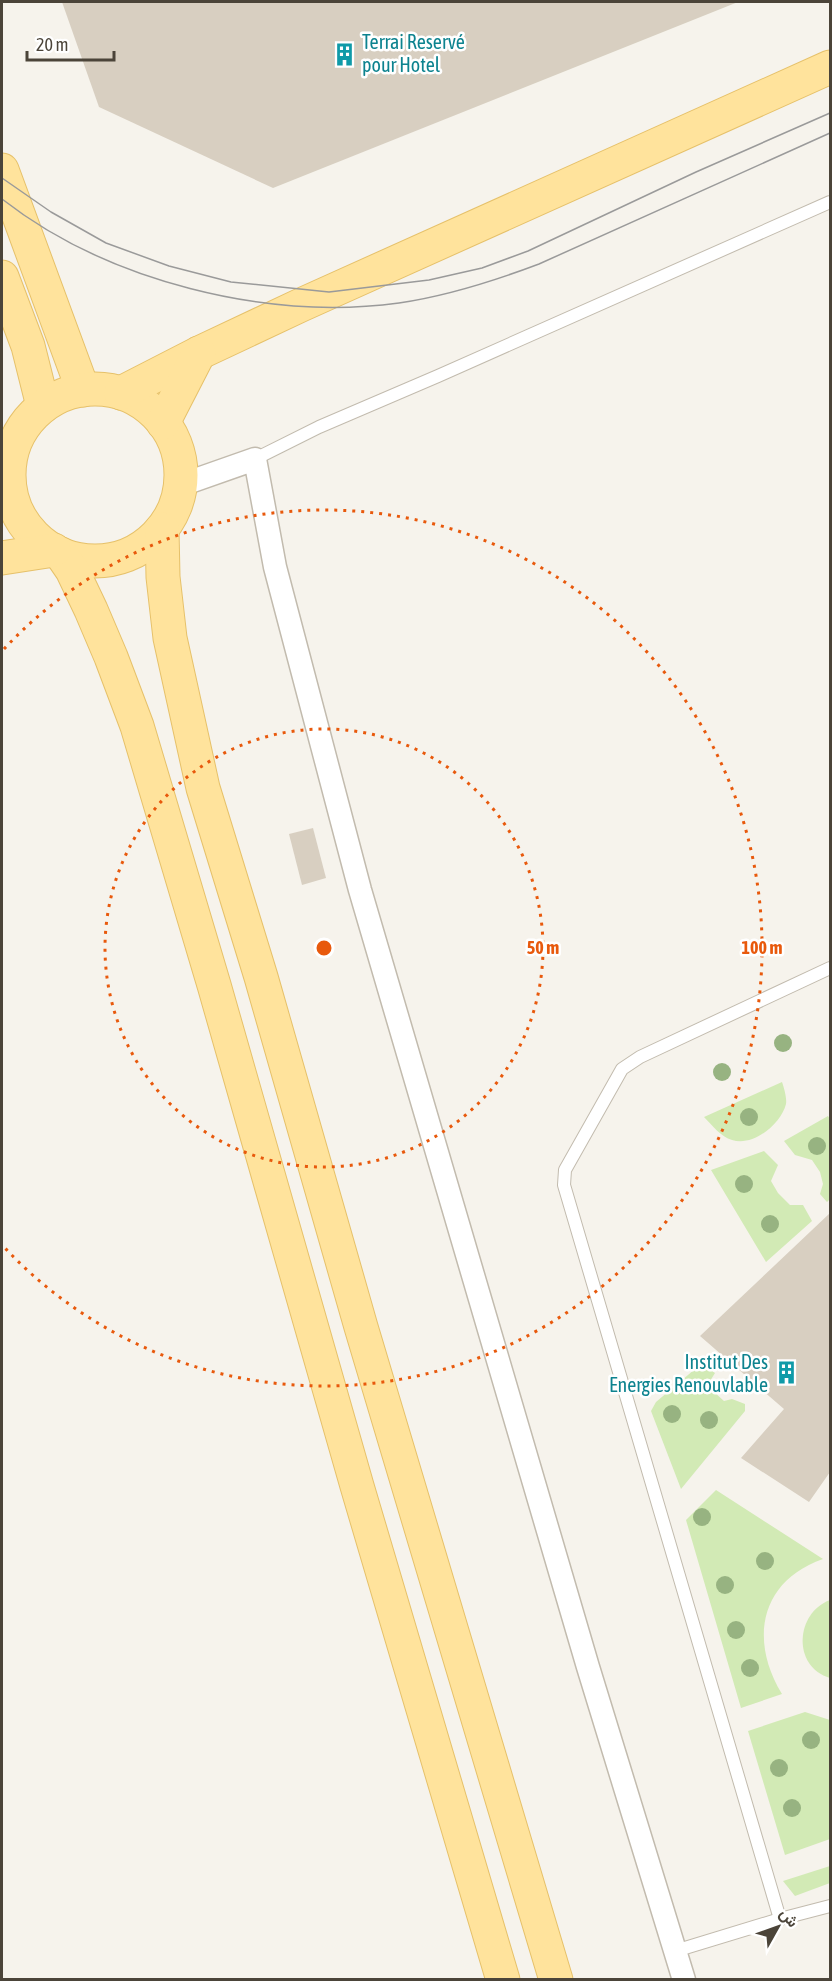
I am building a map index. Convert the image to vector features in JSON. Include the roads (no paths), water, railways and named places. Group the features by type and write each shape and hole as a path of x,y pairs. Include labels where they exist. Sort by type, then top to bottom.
{"main road":[{"path":"121,393 199,352 831,67"},
{"path":"2,170 83,390"},
{"path":"2,277 28,346 43,406"},
{"path":"163,423 199,352"},
{"path":"83,390 108,390 121,393 144,404 163,423 176,445 181,484 174,508 162,529 146,544 127,555 105,560 82,560 58,552 38,538 25,523 15,506 10,487 8,452 43,406 69,393 83,390"},
{"path":"162,529 163,577 170,638 203,788 556,1980"},
{"path":"2,558 58,552"},
{"path":"58,552 72,570 91,610 136,726 503,1980"},
{"path":"288,1243 333,1231"},
{"path":"491,1940 540,1925"}],"street":[{"path":"181,484 255,459 275,567 360,890 588,1667 684,1980"}],"lane":[{"path":"255,459 319,427 831,202"},
{"path":"780,1918 564,1185 565,1170 622,1069 640,1057 831,968"},
{"path":"675,1951 780,1918 831,1906"}],"tram line":[{"path":"2,178 51,212 106,243 169,266 231,282 329,292 429,280 482,268 528,251 696,172 830,113"},
{"path":"2,199 44,228 90,252 139,273 190,288 243,300 296,306 348,307 399,303 470,287 539,264 830,133"}],"place":[{"name":"Terrai Reservé pour Hotel","path":"344,54"},
{"name":"Institut Des Energies Renouvlable","path":"786,1373"}]}
